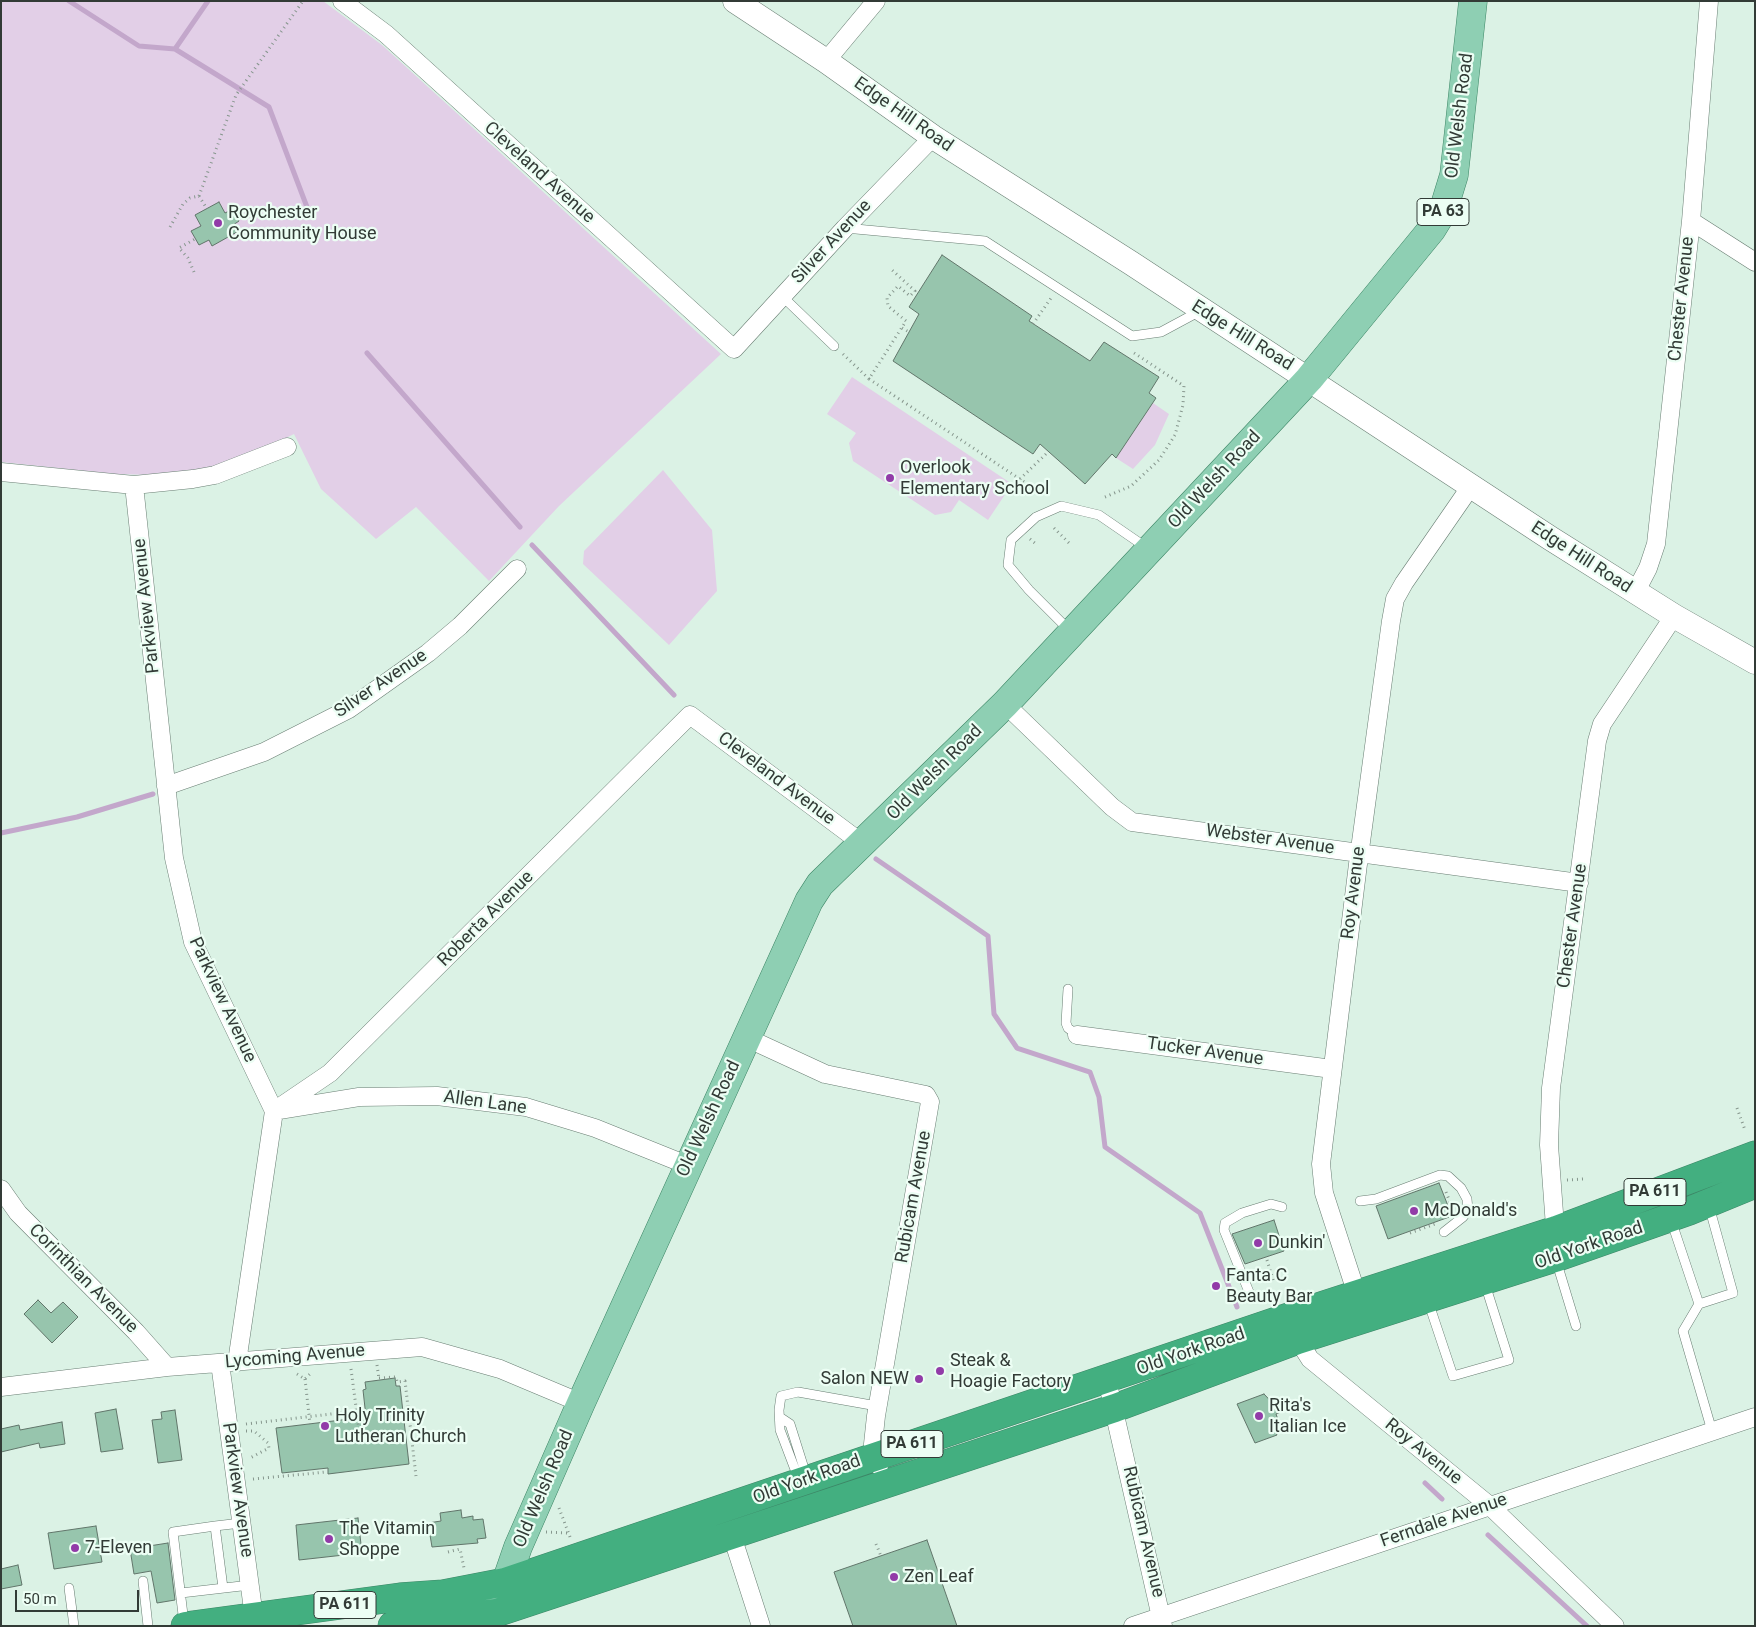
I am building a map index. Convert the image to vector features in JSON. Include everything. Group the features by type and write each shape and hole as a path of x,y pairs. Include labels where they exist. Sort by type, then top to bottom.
{"highway":[{"name":"Old York Road","path":"185,1626 400,1597 443,1594 505,1582 876,1456 1108,1380 1361,1306 1556,1230 1750,1142"},
{"name":"Old York Road","path":"392,1626 496,1620 732,1536 1115,1408 1298,1340 1361,1306 1427,1299 1671,1218 1755,1184"}],"main road":[{"name":"Edge Hill Road","path":"735,1 826,61 933,138 1310,379 1635,593 1755,662"},
{"name":"Old Welsh Road","path":"496,1620 505,1582 581,1403 687,1165 809,900 820,884 1004,704 1310,379 1432,229 1443,211 1454,175 1473,1"}],"street":[{"name":"Cleveland Avenue","path":"342,1 386,34 734,349"},
{"path":"826,61 876,1"},
{"name":"Chester Avenue","path":"1635,593 1648,568 1656,544 1691,221 1709,1"},
{"name":"Silver Avenue","path":"734,349 845,228 933,138"},
{"path":"1691,221 1755,262"},
{"path":"1,472 134,485 215,475 287,447"},
{"name":"Parkview Avenue","path":"134,485 174,858 192,942 274,1111 228,1362 241,1523 254,1618"},
{"name":"Roy Avenue","path":"1361,1306 1329,1211 1322,1177 1332,1069 1359,852 1395,599 1471,486"},
{"name":"Silver Avenue","path":"166,786 264,752 349,709 428,652 460,626 517,569"},
{"name":"Chester Avenue","path":"1555,1258 1556,1230 1550,1145 1551,1088 1580,883 1597,741 1602,724 1674,616"},
{"name":"Webster Avenue","path":"1004,704 1112,807 1132,822 1580,883"},
{"name":"Cleveland Avenue","path":"690,715 863,844"},
{"name":"Roberta Avenue","path":"274,1111 336,1068 690,715"},
{"name":"Tucker Avenue","path":"1077,1035 1332,1069"},
{"name":"Rubicam Avenue","path":"747,1038 825,1074 926,1095 930,1102 873,1444 884,1485"},
{"name":"Allen Lane","path":"274,1111 359,1097 437,1096 526,1107 595,1128 687,1165"},
{"name":"Corinthian Avenue","path":"1,1189 18,1213 136,1332 167,1367"},
{"name":"Roy Avenue","path":"1298,1340 1310,1359 1490,1506 1615,1626"},
{"name":"Lycoming Avenue","path":"1,1387 167,1367 422,1347 500,1369 581,1403"},
{"name":"Rubicam Avenue","path":"1108,1380 1162,1621"},
{"name":"Ferndale Avenue","path":"1133,1626 1162,1621 1490,1506 1755,1417"},
{"path":"732,1536 761,1626"}],"lane":[{"path":"845,228 985,241 1132,336 1161,332 1201,311"},
{"path":"782,296 834,346"},
{"path":"1070,632 1008,565 1011,540 1036,517 1061,506 1099,514 1149,550"},
{"path":"1068,989 1066,1023 1068,1028 1077,1035"},
{"path":"1360,1202 1376,1199 1440,1176 1448,1176 1461,1188 1468,1210 1463,1217 1444,1232"},
{"path":"1708,1203 1733,1293 1699,1304 1683,1331 1712,1431"},
{"path":"1249,1292 1224,1230 1225,1223 1242,1213 1271,1204 1282,1207"},
{"path":"1671,1218 1699,1304"},
{"path":"1555,1258 1576,1326"},
{"path":"1427,1299 1452,1376 1509,1360 1484,1280"},
{"path":"804,1482 790,1424 781,1418 778,1410 781,1396 798,1392 878,1406"},
{"path":"185,1626 173,1532 241,1523"},
{"path":"215,1526 223,1588"},
{"path":"143,1581 148,1626"},
{"path":"181,1593 250,1585"},
{"path":"69,1588 74,1626"}],"path":[{"path":"199,196 236,95 303,1"},
{"path":"199,196 207,209"},
{"path":"170,227 183,204 190,198 199,196"},
{"path":"194,272 192,265 180,248 195,238"},
{"path":"869,379 906,321 888,306 887,298 898,286 910,296 915,291 892,270"},
{"path":"1033,324 1051,298"},
{"path":"902,328 909,332"},
{"path":"834,346 869,379 1042,493"},
{"path":"1105,497 1131,486 1159,460 1176,435 1184,405 1184,386 1131,351"},
{"path":"1020,479 1048,452"},
{"path":"1054,528 1071,545"},
{"path":"1029,538 1037,545"},
{"path":"1737,1108 1750,1142"},
{"path":"1447,1184 1445,1189 1454,1212 1451,1218"},
{"path":"1410,1233 1437,1223"},
{"path":"1267,1260 1274,1283"},
{"path":"351,1364 360,1437"},
{"path":"377,1364 379,1379 396,1377 397,1382 404,1381 416,1476"},
{"path":"305,1379 310,1424"},
{"path":"246,1424 357,1411"},
{"path":"246,1431 254,1431 268,1443 269,1448 250,1458"},
{"path":"252,1479 326,1472"},
{"path":"553,1504 559,1508 570,1540"},
{"path":"540,1532 568,1533"},
{"path":"876,1544 881,1556"},
{"path":"448,1552 460,1550 464,1569"}],"shaded area":[{"path":"1,1 323,1 382,45 721,354 559,506 489,581 416,507 376,539 321,489 294,434 270,446 212,468 154,475 113,474 1,462"},
{"path":"852,377 1012,484 988,520 959,500 951,512 935,515 853,461 849,443 856,433 827,414"},
{"path":"1153,403 1169,414 1155,445 1133,469 1116,458"},
{"path":"663,470 712,530 717,591 669,645 583,564 584,551"}],"building":[{"name":"Roychester Community House","path":"219,202 225,213 233,209 239,221 233,225 237,232 212,246 209,240 199,245 191,231 201,226 195,215"},
{"path":"942,255 1032,316 1029,321 1090,361 1104,342 1159,377 1149,393 1156,398 1116,458 1112,454 1085,484 1040,444 1033,454 893,361 919,314 909,307"},
{"name":"McDonald's","path":"1439,1183 1452,1216 1388,1239 1376,1206"},
{"name":"Dunkin'","path":"1274,1220 1284,1251 1245,1264 1232,1234"},
{"path":"38,1300 51,1313 63,1302 78,1317 52,1343 24,1314"},
{"name":"Holy Trinity Lutheran Church","path":"395,1378 396,1386 400,1386 409,1464 328,1474 328,1468 282,1473 276,1428 366,1417 363,1390 366,1389 365,1382"},
{"name":"Rita's Italian Ice","path":"1264,1394 1281,1412 1276,1414 1280,1425 1274,1427 1277,1435 1255,1443 1237,1404"},
{"path":"116,1409 123,1449 101,1452 95,1413"},
{"path":"175,1410 182,1460 158,1463 152,1420 162,1419 161,1412"},
{"path":"62,1422 65,1444 40,1448 39,1443 1,1452 1,1429 19,1425 20,1430"},
{"path":"461,1510 462,1518 473,1516 473,1520 483,1519 486,1538 477,1539 478,1543 432,1547 428,1523 441,1521 440,1513"},
{"name":"The Vitamin Shoppe","path":"358,1518 362,1553 299,1560 296,1525"},
{"name":"7-Eleven","path":"96,1526 102,1562 54,1569 48,1533"},
{"path":"927,1540 957,1626 853,1626 834,1572"},
{"path":"168,1543 175,1600 157,1603 151,1571 134,1574 130,1549"},
{"path":"18,1565 22,1585 1,1589 1,1569"}],"waterway":[{"path":"69,1 139,46 175,49 269,107 310,215"},
{"path":"175,49 208,1"},
{"path":"367,353 520,527"},
{"path":"532,545 674,695"},
{"path":"1,833 77,817 153,794"},
{"path":"876,859 988,936 994,1014 1017,1048 1090,1072 1099,1097 1105,1147 1200,1213 1237,1307"},
{"path":"1425,1483 1442,1499"},
{"path":"1488,1535 1587,1626"}],"place":[{"name":"Roychester Community House","path":"218,223"},
{"name":"Overlook Elementary School","path":"890,478"},
{"name":"McDonald's","path":"1414,1211"},
{"name":"Dunkin'","path":"1258,1243"},
{"name":"Fanta C Beauty Bar","path":"1216,1286"},
{"name":"Steak & Hoagie Factory","path":"940,1371"},
{"name":"Salon NEW","path":"919,1379"},
{"name":"Rita's Italian Ice","path":"1259,1416"},
{"name":"Holy Trinity Lutheran Church","path":"325,1426"},
{"name":"The Vitamin Shoppe","path":"329,1539"},
{"name":"7-Eleven","path":"75,1548"},
{"name":"Zen Leaf","path":"894,1577"}]}
